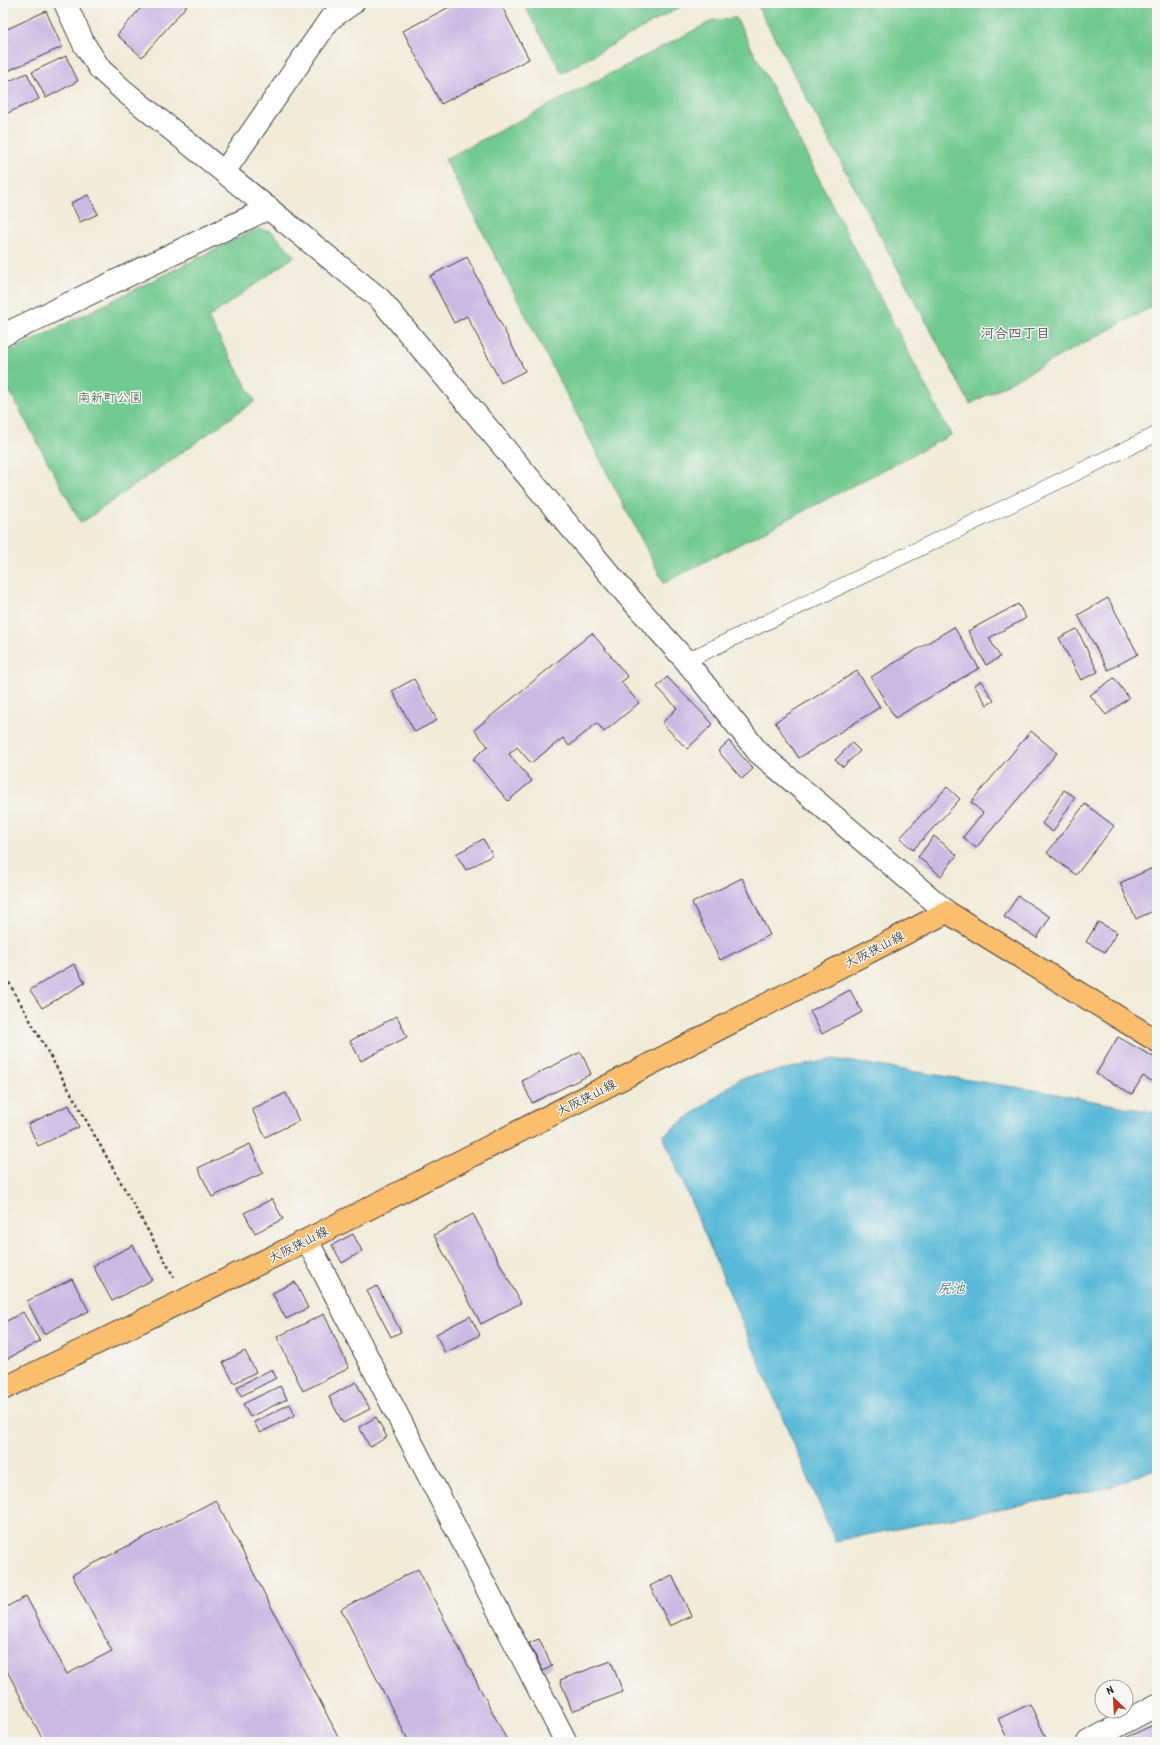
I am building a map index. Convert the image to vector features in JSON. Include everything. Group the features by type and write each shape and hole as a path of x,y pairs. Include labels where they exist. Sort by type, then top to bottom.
{"main road":[{"path":"947,912 1157,1041"},
{"name":"大阪狭山線","path":"3,1389 307,1240 947,912"}],"street":[{"path":"65,3 84,44 100,69 124,91 380,299 628,595 686,661 758,752 947,912"},
{"path":"224,172 330,19 353,3"},
{"path":"3,334 269,208"},
{"path":"307,1240 566,1742"},
{"path":"1088,1742 1157,1705"}],"lane":[{"path":"686,661 1157,434"}],"path":[{"path":"3,972 186,1300"}],"green space":[{"path":"523,3 687,3 562,73"},
{"path":"765,3 1157,3 1157,304 970,404 758,7"},
{"path":"736,18 951,435 664,583 445,159 714,20"},
{"name":"南新町公園","path":"256,229 271,231 295,256 208,318 255,401 81,523 3,379 3,355"}],"water":[{"name":"尻池","path":"833,1059 1040,1091 1157,1113 1157,1468 1111,1487 835,1541 663,1136 739,1079"}],"building":[{"path":"145,3 189,3 142,57 117,35"},
{"path":"457,3 500,3 529,59 441,104 403,31"},
{"path":"46,11 62,47 3,73 3,31"},
{"path":"66,56 78,81 46,98 32,72"},
{"path":"27,73 39,99 3,115 3,84"},
{"path":"88,195 98,214 80,222 71,203"},
{"path":"467,257 525,371 501,383 467,316 454,323 430,276"},
{"path":"1108,598 1138,654 1108,670 1078,615"},
{"path":"1018,604 1026,618 989,638 1000,657 986,665 968,631"},
{"path":"954,627 979,668 895,718 871,677"},
{"path":"1077,629 1098,672 1081,680 1059,638"},
{"path":"592,633 628,677 621,682 639,703 604,732 597,723 569,746 563,738 531,763 517,747 509,754 532,781 508,801 473,759 488,746 474,730"},
{"path":"857,671 880,707 799,758 775,722"},
{"path":"667,677 713,724 687,749 662,723 677,708 657,687"},
{"path":"1114,678 1129,698 1106,715 1090,695"},
{"path":"414,679 437,720 415,732 392,691"},
{"path":"981,681 994,701 987,705 974,685"},
{"path":"1031,731 1057,753 976,848 963,837 983,813 971,802"},
{"path":"729,741 753,769 742,779 718,751"},
{"path":"852,743 860,751 843,767 835,760"},
{"path":"947,787 960,799 913,850 900,838"},
{"path":"1064,790 1075,797 1053,832 1042,824"},
{"path":"1085,804 1114,826 1076,875 1047,853"},
{"path":"934,836 957,855 941,876 918,857"},
{"path":"483,839 493,855 466,870 456,854"},
{"path":"1157,866 1157,909 1136,919 1120,883"},
{"path":"742,878 770,935 720,960 692,903"},
{"path":"1018,896 1050,917 1037,938 1004,917"},
{"path":"1098,922 1117,932 1105,952 1086,942"},
{"path":"74,964 85,983 42,1008 30,990"},
{"path":"850,990 862,1012 822,1034 810,1011"},
{"path":"397,1016 407,1037 361,1061 350,1041"},
{"path":"1118,1037 1157,1059 1157,1084 1143,1076 1132,1094 1096,1074"},
{"path":"581,1052 591,1074 532,1103 522,1081"},
{"path":"286,1093 299,1121 265,1137 252,1109"},
{"path":"69,1105 79,1127 38,1146 28,1124"},
{"path":"250,1144 263,1173 212,1197 198,1168"},
{"path":"272,1199 283,1219 255,1233 244,1213"},
{"path":"473,1214 521,1303 481,1324 434,1235"},
{"path":"353,1234 362,1251 342,1263 332,1245"},
{"path":"133,1245 152,1280 112,1301 93,1266"},
{"path":"72,1279 89,1311 44,1334 27,1301"},
{"path":"295,1282 308,1308 286,1319 272,1293"},
{"path":"377,1286 401,1332 391,1337 367,1291"},
{"path":"23,1312 40,1341 7,1359 3,1352 3,1323"},
{"path":"324,1314 349,1368 303,1391 277,1337"},
{"path":"470,1316 480,1335 445,1353 436,1334"},
{"path":"245,1351 256,1372 234,1383 223,1362"},
{"path":"272,1369 276,1378 241,1396 237,1387"},
{"path":"356,1382 370,1409 343,1423 329,1397"},
{"path":"280,1386 287,1399 250,1417 243,1404"},
{"path":"290,1404 295,1415 260,1433 254,1422"},
{"path":"376,1417 387,1437 370,1447 359,1427"},
{"path":"216,1500 341,1742 44,1742 3,1663 3,1609 26,1596 67,1674 112,1651 72,1575"},
{"path":"418,1569 508,1742 409,1742 341,1609"},
{"path":"672,1575 691,1616 670,1626 650,1586"},
{"path":"539,1639 552,1666 543,1671 529,1643"},
{"path":"611,1661 623,1692 572,1711 560,1680"},
{"path":"1030,1704 1048,1742 1009,1742 998,1719"},
{"path":"1157,1723 1157,1742 1117,1742"}],"district":[{"name":"河合四丁目","path":"1015,332"}]}
